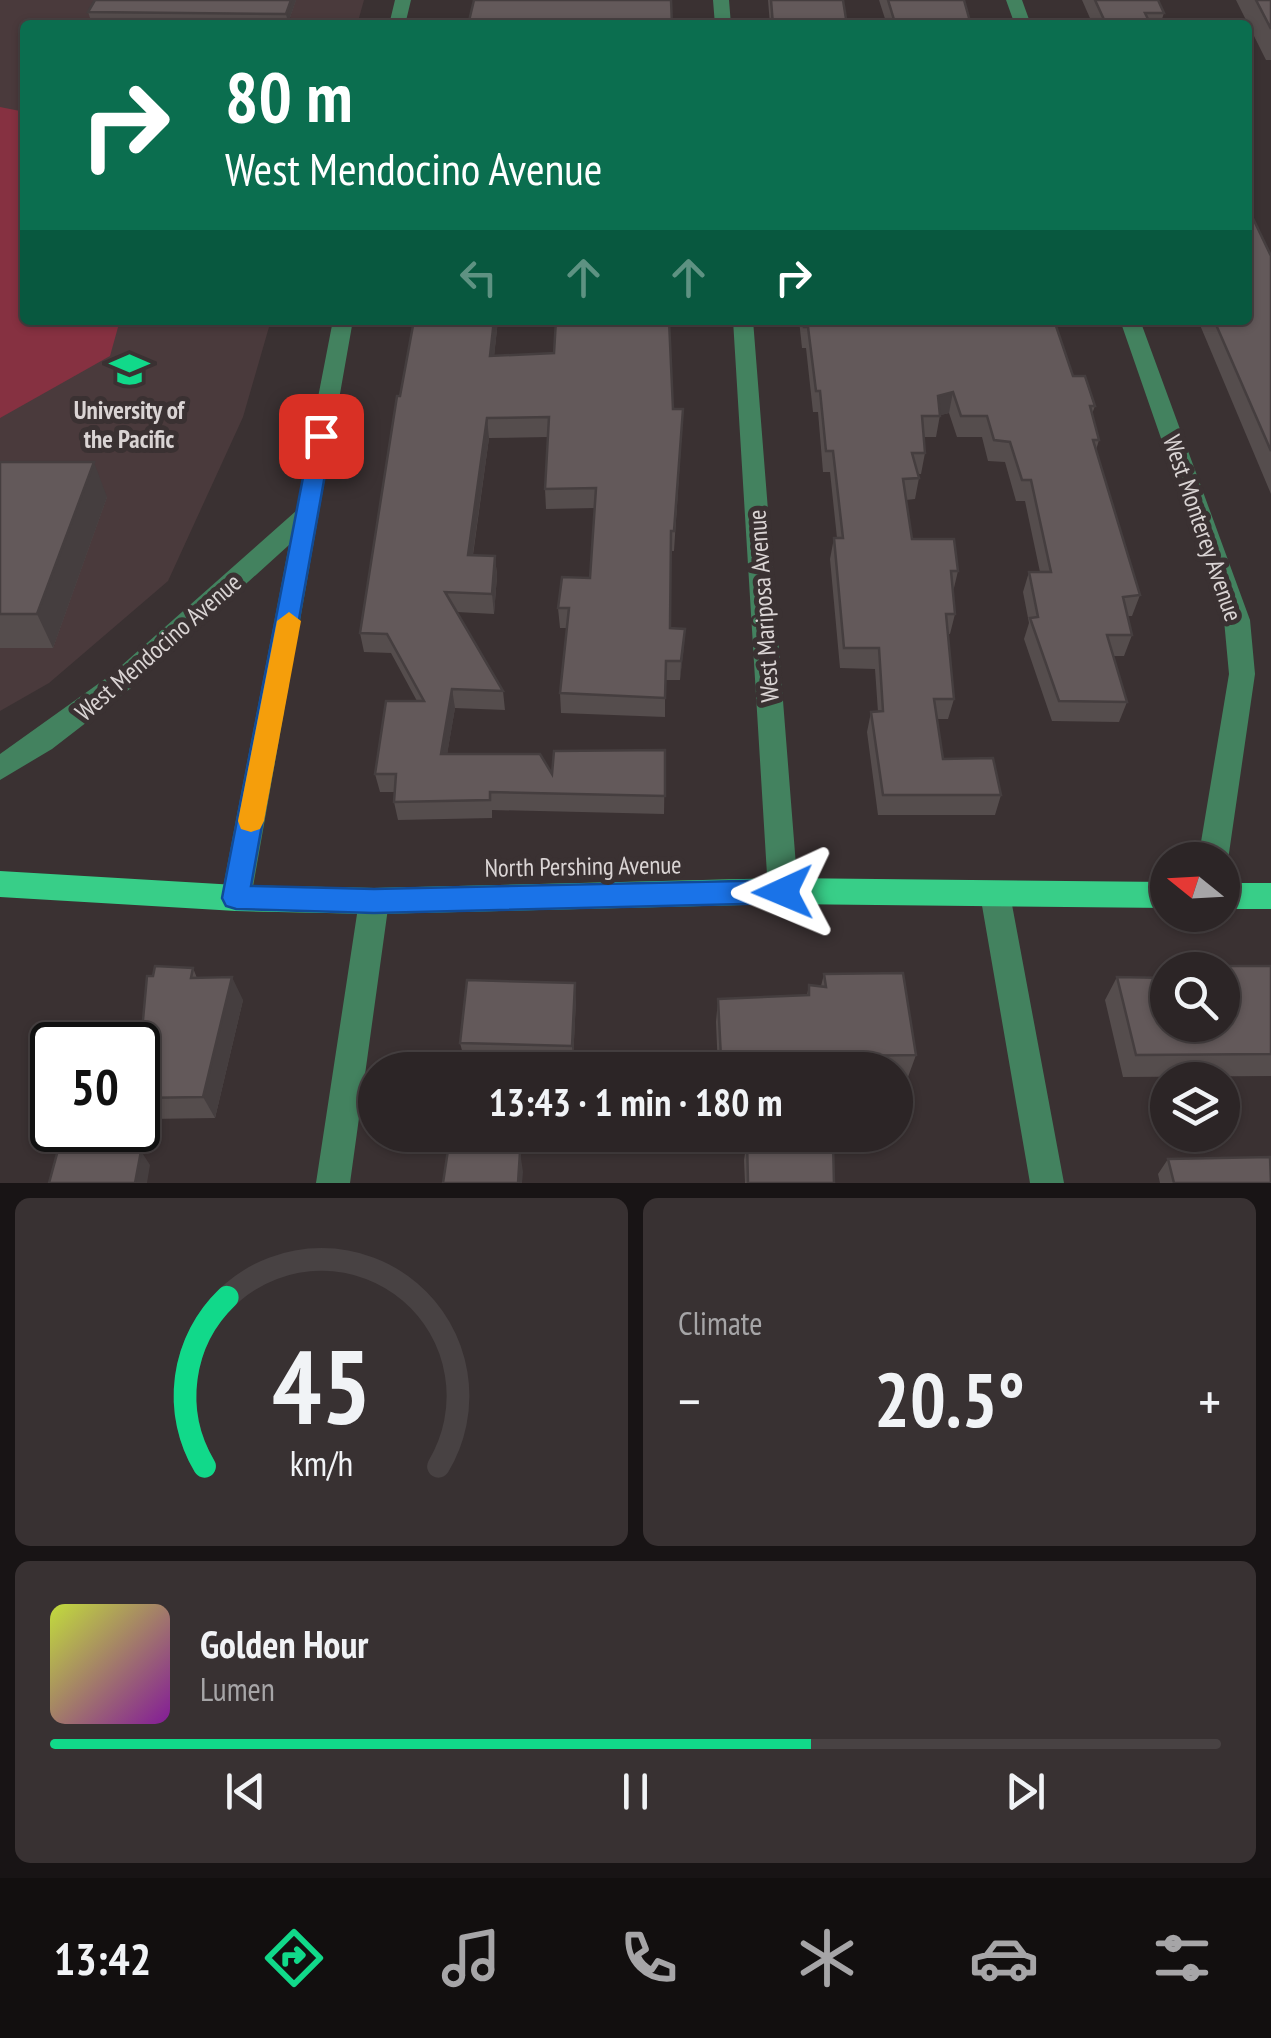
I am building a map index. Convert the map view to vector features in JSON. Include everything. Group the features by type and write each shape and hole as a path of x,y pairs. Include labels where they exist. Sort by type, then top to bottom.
{"main road":[{"name":"North Pershing Avenue","path":"0,884 236,898 374,901 783,892 1150,896"},
{"path":"1240,896 1271,896"}],"street":[{"path":"236,898 341,325"},
{"name":"West Mariposa Avenue","path":"743,325 783,892"},
{"name":"West Monterey Avenue","path":"1132,325 1237,620 1242,674 1216,842"},
{"name":"West Mendocino Avenue","path":"0,769 58,732 176,638 307,514"},
{"path":"995,894 1047,1183"},
{"path":"332,1183 374,901"}],"shaded area":[{"name":"University of the Pacific","path":"0,0 364,0 358,20 20,20 20,325 270,325 243,417 168,581 49,683 0,711"},
{"path":"0,107 20,111 20,325 119,325 110,356 0,418"}],"building":[{"path":"95,0 291,0 286,14 88,12"},
{"path":"474,0 671,0 672,20 469,20"},
{"path":"771,0 843,0 846,20 773,20"},
{"path":"888,0 964,0 970,20 894,20"},
{"path":"1095,0 1158,0 1164,13 1145,13 1148,20 1104,20"},
{"path":"1256,0 1271,0 1271,29"},
{"path":"1252,216 1271,256 1271,451 1216,325 1252,325"},
{"path":"413,325 493,325 490,356 554,353 556,325 669,325 673,409 683,409 671,531 670,628 685,629 681,661 666,661 665,698 560,693 569,608 558,608 562,577 590,578 596,488 545,489 549,417 487,418 468,555 495,556 492,594 445,592 503,691 452,689 441,754 540,754 552,774 554,751 665,750 665,796 490,792 490,800 394,802 396,774 375,774 386,701 424,701 387,634 360,633"},
{"path":"1056,325 1073,376 1085,376 1095,406 1090,406 1099,440 1093,440 1140,595 1123,597 1132,635 1107,635 1127,702 1059,701 1030,618 1038,617 1029,572 1051,572 1031,480 1022,480 1010,442 994,440 987,416 961,416 953,392 938,396 940,416 922,416 925,453 912,453 919,478 903,479 912,539 954,539 958,571 951,571 955,614 946,614 954,699 934,699 943,759 993,758 1001,795 883,795 871,712 883,711 879,648 844,648 834,538 843,538 833,451 826,451 820,391 816,391 808,327 804,327"},
{"path":"0,462 94,462 37,614 0,614"},
{"path":"155,966 193,968 191,978 232,977 203,1097 160,1098 160,1022 143,1022 147,976 153,976"},
{"path":"1240,966 1271,966 1271,1054 1136,1055 1117,977 1150,978 1150,1042 1240,1042"},
{"path":"903,973 916,1055 721,1052 718,999 809,995 809,985 826,987 824,974"},
{"path":"467,980 575,983 572,1046 460,1043"},
{"path":"57,1152 141,1152 135,1183 49,1183"},
{"path":"448,1152 520,1152 518,1183 443,1183"},
{"path":"747,1152 833,1152 834,1183 748,1183"},
{"path":"1270,1157 1271,1183 1174,1183 1168,1159"}],"slow traffic":[{"path":"251,821 289,621"}],"place":[{"name":"University of the Pacific","path":"129,369"}],"route":[{"path":"321,436 236,898 374,901 783,892"}]}
